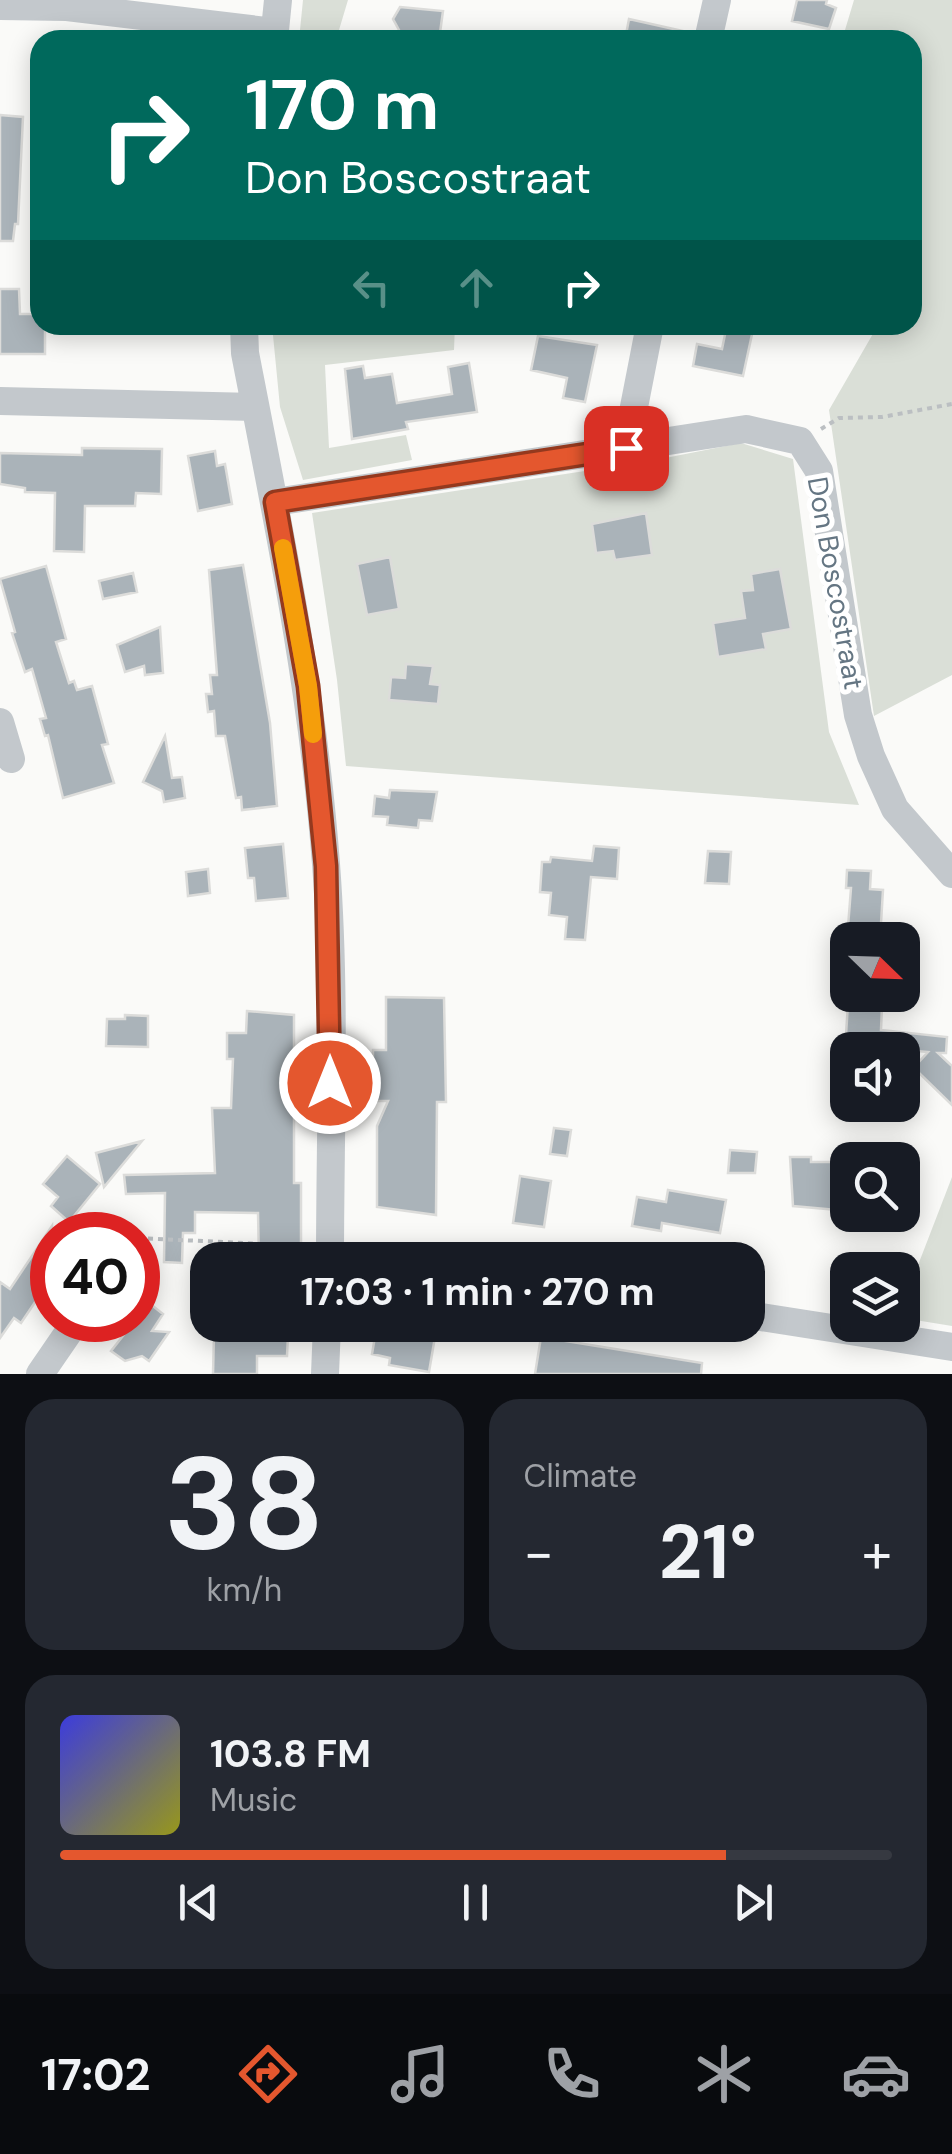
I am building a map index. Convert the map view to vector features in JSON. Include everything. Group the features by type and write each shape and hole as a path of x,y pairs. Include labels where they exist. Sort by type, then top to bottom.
{"street":[{"path":"275,30 278,0"},
{"path":"710,30 717,0"},
{"path":"0,6 67,7 231,30"},
{"path":"244,335 308,686 326,866 330,1242"},
{"path":"626,448 648,335"},
{"path":"0,401 255,407"},
{"name":"Don Boscostraat","path":"275,502 746,429 800,441 819,471 858,715 871,756 895,809 952,874"},
{"path":"0,722 11,759"},
{"path":"765,1318 952,1347"},
{"path":"40,1374 62,1342"},
{"path":"325,1374 326,1342"}],"path":[{"path":"800,441 839,418 882,416 952,404"},
{"path":"160,1239 228,1242"}],"shaded area":[{"path":"303,0 348,0 339,30 300,30"},
{"path":"854,0 952,0 952,675 874,716 829,410 872,335 922,335 922,30 845,30"},
{"path":"273,335 455,335 454,350 325,365 329,448 406,435 412,460 303,480 280,407"},
{"path":"741,443 793,459 829,732 859,805 346,766 312,513 650,461"},
{"path":"952,1177 952,1326 920,1321 920,1260"}],"building":[{"path":"797,0 827,0 826,4 836,8 829,29 792,21"},
{"path":"400,7 443,11 440,30 399,30 393,19"},
{"path":"629,19 678,30 627,30"},
{"path":"0,115 23,117 18,224 13,241 0,241"},
{"path":"0,289 19,289 20,314 30,314 30,335 45,335 45,354 0,354"},
{"path":"725,335 752,335 743,376 693,366 697,344 722,349"},
{"path":"538,336 597,345 585,402 563,398 567,378 531,370"},
{"path":"469,363 477,412 406,422 408,429 352,439 345,369 363,366 365,378 392,374 397,403 452,394 448,367"},
{"path":"82,448 162,449 161,494 136,493 135,506 85,506 84,552 54,551 55,493 25,492 25,488 0,484 0,453 82,455"},
{"path":"215,451 217,466 225,464 232,504 198,511 188,456"},
{"path":"646,513 652,555 615,560 613,551 596,553 592,524"},
{"path":"390,557 399,609 367,615 357,564"},
{"path":"243,565 270,723 277,806 242,810 241,797 236,798 225,736 216,736 214,711 208,712 206,694 212,694 210,675 217,675 209,570"},
{"path":"46,566 66,639 56,642 69,683 74,681 77,690 92,686 108,744 102,745 114,783 63,798 48,735 45,736 40,719 46,718 32,669 25,672 0,579"},
{"path":"780,569 791,629 763,634 766,649 718,657 713,623 745,618 741,591 753,590 751,574"},
{"path":"133,573 137,592 103,599 99,581"},
{"path":"160,627 163,673 145,675 144,666 125,672 117,645"},
{"path":"406,664 433,666 430,684 440,685 438,704 389,700 391,677 405,678"},
{"path":"165,736 172,778 182,777 185,798 164,802 162,791 143,782"},
{"path":"390,790 437,792 432,821 419,820 418,828 387,825 388,817 373,816 375,796 389,798"},
{"path":"283,844 288,898 256,901 254,878 248,878 245,848"},
{"path":"594,846 619,848 617,879 591,877 585,940 565,939 567,917 549,915 551,893 540,892 542,862 550,862 551,857 592,861"},
{"path":"708,851 731,852 729,884 705,883"},
{"path":"208,869 210,893 188,896 186,872"},
{"path":"847,870 871,871 870,889 883,890 881,922 848,922 851,888 846,888"},
{"path":"386,997 444,998 446,1102 437,1102 436,1215 377,1207 377,1126 388,1101 373,1101 373,1050 386,1050"},
{"path":"247,1011 294,1015 294,1183 301,1183 301,1242 259,1242 258,1213 195,1212 195,1233 183,1233 182,1263 164,1262 165,1193 126,1194 124,1175 215,1173 212,1108 231,1108 233,1059 227,1059 227,1033 246,1033"},
{"path":"847,1012 882,1012 881,1030 900,1032 846,1032"},
{"path":"125,1015 148,1016 148,1047 106,1046 107,1019 125,1019"},
{"path":"920,1034 947,1037 946,1053 938,1053 952,1066 952,1105 920,1074 920,1061 928,1052 920,1051"},
{"path":"554,1128 571,1130 567,1156 550,1154"},
{"path":"142,1141 104,1187 96,1153"},
{"path":"730,1150 757,1152 755,1173 728,1173"},
{"path":"67,1156 100,1184 77,1212 58,1212 51,1206 58,1197 43,1184"},
{"path":"790,1157 830,1162 830,1209 793,1206"},
{"path":"520,1176 551,1181 544,1227 513,1223"},
{"path":"668,1190 726,1200 720,1233 662,1223 661,1231 632,1226 637,1197 666,1202"},
{"path":"30,1259 30,1310 21,1323 14,1318 0,1338 0,1282 10,1289"},
{"path":"160,1331 169,1332 149,1361 142,1356 125,1361 111,1351 118,1342 160,1342"},
{"path":"214,1342 288,1342 287,1356 257,1356 257,1374 213,1374"},
{"path":"374,1342 434,1342 429,1372 389,1365 390,1358 372,1354"},
{"path":"540,1342 572,1342 702,1363 701,1374 535,1374"}],"slow traffic":[{"path":"283,548 313,734"}],"route":[{"path":"330,1083 326,866 308,686 275,502 626,448"}]}
